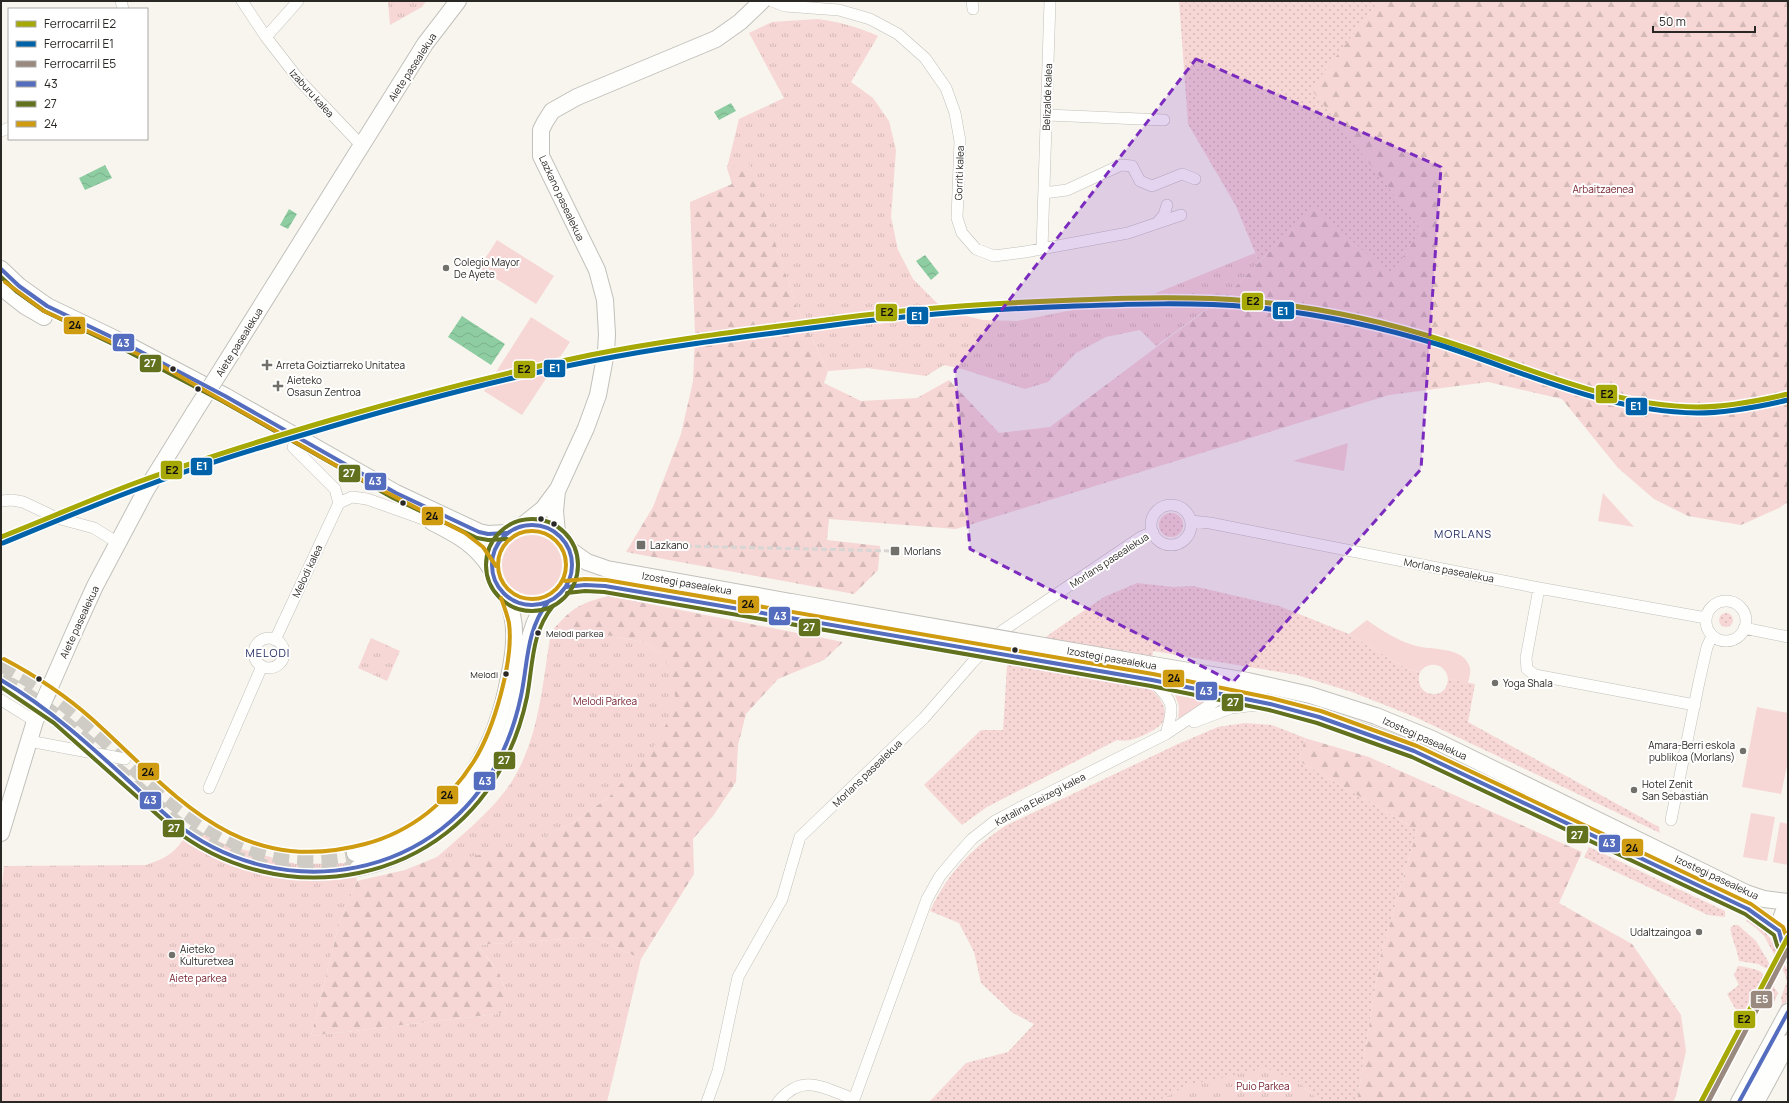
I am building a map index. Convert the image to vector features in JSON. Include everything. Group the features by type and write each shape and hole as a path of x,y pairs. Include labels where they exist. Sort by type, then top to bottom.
{"main road":[{"name":"Aiete pasealekua","path":"1,833 35,721 95,586 146,490 425,44 458,1"},
{"name":"Lazkano pasealekua","path":"558,489 586,428 598,395 605,363 607,334 605,300 596,270 541,156 541,130 552,111 564,103 716,39 740,22 762,1"},
{"path":"1,270 18,286 47,306 126,344 225,396 396,493 479,532 488,534 507,533 523,526 543,509 558,489"},
{"path":"1,287 41,316 152,368 368,489 471,544 486,559 492,569 496,584 506,596 513,601 531,606 548,602 561,594 570,579 572,569 570,550 557,533 541,526 523,526"},
{"path":"557,533 555,511 558,489"},
{"path":"492,569 495,549 507,533"},
{"name":"Izostegi pasealekua","path":"570,550 587,562 608,569 1248,681 1310,695 1376,716 1432,739 1746,893 1764,899 1788,903"},
{"name":"Izostegi pasealekua","path":"566,587 586,585 605,586 1152,680 1226,694 1319,717 1414,751 1748,908 1779,931"},
{"path":"506,596 515,624 511,666 506,696 498,725 483,758 463,787 451,801 426,822 357,860 390,859 416,846 435,834 462,811 486,782 497,765 512,729 521,697 533,626 538,615 548,602"},
{"path":"1788,903 1780,921 1779,931 1782,943 1788,954"},
{"path":"1739,1102 1788,1012"},
{"path":"1756,1102 1788,1043"}],"street":[{"name":"Izaburu kalea","path":"242,1 266,37 300,81 362,146"},
{"path":"266,37 298,1"},
{"name":"Gorriti kalea","path":"772,1 785,6 839,10 870,19 898,34 925,58 946,88 955,114 960,141 957,218 962,233 976,249 994,256 1042,249 1128,233 1181,215"},
{"name":"Belizalde kalea","path":"1042,249 1050,1"},
{"path":"1047,115 1164,120"},
{"path":"1044,193 1067,190 1121,165 1132,166 1140,181 1152,186 1182,174 1195,179"},
{"path":"1157,223 1164,215 1168,205"},
{"path":"293,447 335,489 339,503 352,497 368,499 429,521"},
{"path":"1,501 12,500 22,502 57,518 94,528 118,543"},
{"name":"Melodi kalea","path":"275,640 339,503"},
{"path":"1169,505 1176,505 1183,508 1190,516 1190,533 1186,539 1180,543 1173,545 1160,542 1153,532 1151,523 1153,516 1157,511 1169,505"},
{"name":"Morlans pasealekua","path":"1191,521 1215,524 1539,588 1706,618"},
{"name":"Morlans pasealekua","path":"707,1102 718,1071 738,977 782,899 800,837 924,718 972,663 1011,624 1141,537 1153,532"},
{"path":"1539,588 1526,658 1527,669 1535,675 1695,705"},
{"path":"1723,602 1730,602 1740,608 1745,616 1744,628 1737,638 1724,641 1712,636 1706,625 1706,618 1712,607 1723,602"},
{"path":"1744,628 1788,637"},
{"path":"1671,820 1707,647 1712,636"},
{"path":"268,638 275,640 282,646 283,658 279,664 273,668 262,666 255,658 256,646 262,640 268,638"},
{"path":"209,788 262,666"},
{"path":"1152,680 1168,698 1172,712 1166,734"},
{"name":"Katalina Eleizegi kalea","path":"853,1100 927,899 940,876 972,839 995,821 1166,734 1226,694 1245,689 1310,695"},
{"path":"1,700 35,721"},
{"path":"1166,734 1206,716 1231,708 1270,704"},
{"path":"29,741 125,759"},
{"path":"778,1102 787,1091 798,1085 809,1084 853,1100"}],"highlighted area":[{"path":"1196,59 1441,167 1421,469 1233,682 970,549 955,370"}],"green space":[{"path":"388,1 426,1 422,7 390,25"},
{"path":"1179,1 1379,1 1312,89 1421,229 1391,277 1314,207 1259,262 1236,206 1188,124"},
{"name":"Arbaitzaenea","path":"1379,1 1788,1 1788,502 1779,508 1741,525 1688,516 1654,499 1618,468 1562,399 1488,382 1389,395 956,529 829,519 827,540 880,546 878,570 854,594 626,552 653,507 681,434 693,381 695,335 690,202 732,184 727,168 749,162 797,308 828,371 824,383 861,401 917,398 949,380 999,433 1050,427 1231,291 1314,206 1391,276 1421,229 1311,89"},
{"path":"818,19 849,25 878,36 851,82 873,98 889,121 896,150 891,217 898,250 913,279 937,303 962,315 983,320 1017,321 1154,294 1255,253 1259,262 1231,291 1156,346 1140,330 1106,337 1076,353 1048,382 1025,389 962,369 944,365 926,376 867,368 828,371 797,308 749,163 727,168 739,119 784,98 749,33 772,22"},
{"path":"497,240 554,276 536,304 479,268"},
{"path":"531,317 570,342 522,415 484,391"},
{"path":"1348,443 1344,471 1293,461"},
{"path":"1603,493 1634,527 1598,521"},
{"path":"1171,513 1180,516 1183,525 1180,534 1171,537 1162,534 1159,525 1162,516"},
{"path":"532,535 549,540 557,548 562,565 557,582 549,590 532,595 515,590 507,582 502,565 507,548 515,540"},
{"path":"1137,583 1173,587 1193,586 1279,606 1349,634 1407,669 1420,672 1419,680 1421,687 1425,692 1431,694 1442,692 1446,687 1448,679 1475,684 1468,722 1659,827 1660,833 1415,717 1352,692 1297,675 1153,651 1149,688 1158,696 1164,706 1165,712 1165,717 1158,727 1134,739 1124,741 1117,740 987,807 962,825 924,785 981,730 1003,730 1007,666 1054,631 1104,597"},
{"path":"609,596 843,642 824,660 778,679 746,714 738,745 736,782 713,816 693,839 694,874 641,959 594,937 477,945 500,974 507,996 505,1013 311,1036 340,920 357,881 405,870 437,857 449,861 543,838 577,820 610,796 660,653 643,642 612,636 551,632 570,612 576,608 590,601"},
{"path":"1723,613 1729,613 1733,617 1733,623 1729,627 1723,627 1719,623 1719,617"},
{"path":"1367,620 1407,643 1420,647 1446,650 1461,656 1467,661 1470,668 1468,683 1448,679 1444,669 1437,665 1428,666 1420,672 1407,669 1349,634"},
{"name":"Melodi Parkea","path":"551,632 612,636 643,642 660,653 672,673 675,696 670,716 657,743 610,796 577,820 543,838 510,849 449,861 437,857 490,809 505,791 516,774 525,755 537,715"},
{"path":"371,638 400,651 387,681 358,668"},
{"path":"1175,695 1209,701 1178,721 1179,706"},
{"path":"1757,707 1788,713 1788,761 1781,794 1742,787"},
{"path":"1245,723 1272,725 1305,738 1299,761 1417,830 1380,958 1357,1102 1321,1102 1297,1081 1189,1085 1156,1102 929,1102 966,1063 1008,1052 1034,1024 1013,1013 981,983 974,952 959,923 930,911 944,885 961,863 981,844 1005,826 1178,744 1218,727"},
{"path":"1305,738 1369,757 1582,852 1559,903 1632,944 1681,1015 1686,1051 1676,1096 1673,1102 1357,1102 1380,958 1417,830 1299,761"},
{"path":"1751,813 1775,817 1767,861 1743,857"},
{"path":"1780,822 1788,824 1788,865 1773,862"},
{"name":"Aiete parkea","path":"191,828 227,845 296,864 354,863 357,881 340,920 311,1036 505,1013 506,1001 503,983 496,969 477,945 594,937 641,959 607,1102 1,1102 1,895 4,866 146,865 162,859 173,852"},
{"path":"1589,847 1725,911 1725,917 1708,915 1584,857"},
{"path":"1747,918 1768,935 1788,971 1788,997 1782,1011 1780,1010 1782,1003 1781,997 1787,982 1785,974 1764,936 1746,921"},
{"path":"1738,925 1756,941 1775,973 1758,964 1739,961 1732,938 1731,927"},
{"path":"1738,966 1754,969 1766,976 1778,993 1772,1007 1768,1005 1772,996 1757,987 1741,1019 1727,994 1739,985 1734,975"},
{"name":"Puio Parkea","path":"1266,1068 1297,1081 1321,1102 1156,1102 1189,1085"}],"water":[{"path":"731,103 736,111 719,120 714,112"},
{"path":"105,165 112,178 85,190 79,178"},
{"path":"289,209 297,214 288,229 280,225"},
{"path":"925,255 939,273 931,280 916,261"},
{"path":"462,316 505,344 491,365 448,337"}],"tunnel":[{"path":"1,664 38,685 64,703 165,796 197,820 231,840 268,853 309,858 355,853"},
{"path":"1,680 40,704 58,718 173,821 193,836 212,847 231,857 272,869 315,873 358,868"}],"railway":[{"path":"641,545 895,551"}],"rail line":[{"name":"E2","path":"1,537 121,489 210,457 282,434 363,411 492,377 590,355 676,340 882,313 946,307 1043,301 1141,298 1206,298 1250,301 1301,307 1375,321 1424,334 1571,384 1633,400 1665,405 1709,407 1743,403 1788,394"},
{"name":"E1","path":"3,543 123,494 212,463 284,440 494,382 592,361 677,346 883,319 948,313 1044,307 1142,304 1207,304 1251,307 1299,313 1370,326 1440,345 1566,389 1631,406 1664,411 1709,413 1743,409 1788,400"},
{"name":"E2","path":"1701,1102 1788,937"},
{"name":"E5","path":"1708,1102 1788,950"}],"transit line":[{"name":"43","path":"1,269 19,286 47,306 126,344 225,396 396,493 479,532 488,534 507,533"},
{"name":"27","path":"1,277 16,291 44,311 123,349 222,401 393,498 477,538 488,540 507,539"},
{"name":"24","path":"5,282 44,311 155,362 351,474 465,533 483,547 496,566"},
{"name":"27","path":"523,519 541,519 558,526 571,539 578,556 578,565 578,574 571,591 558,604 541,611 523,611 506,604 493,591 486,574 486,556 493,539 506,526 523,519"},
{"name":"43","path":"524,525 540,525 561,536 572,557 572,565 572,573 561,594 540,605 524,605 510,599 503,594 498,587 492,573 492,557 498,543 503,536 510,531 524,525"},
{"name":"24","path":"525,531 539,531 551,536 561,546 566,558 566,565 566,572 561,584 551,594 539,599 525,599 513,594 503,584 498,572 498,558 503,546 513,536 525,531"},
{"name":"24","path":"565,581 585,579 606,580 1153,674 1271,698 1321,711 1417,746 1751,904 1783,927 1788,941"},
{"name":"43","path":"566,587 585,585 605,586 1152,680 1270,704 1319,717 1414,751 1748,909 1779,931 1782,943 1788,954"},
{"name":"27","path":"567,593 585,591 604,592 1151,686 1269,710 1317,723 1412,757 1745,914 1774,935 1783,957"},
{"name":"24","path":"4,659 39,679 61,694 92,719 182,801 212,823 245,839 280,850 320,852 365,844 398,832 413,823 441,802 464,776 474,761 489,731 501,694 510,638 509,623 501,598"},
{"name":"43","path":"1,680 25,695 69,728 173,821 216,849 262,865 309,872 356,867 401,853 442,829 476,795 503,751 511,731 521,696 529,647 535,624 548,602"},
{"name":"27","path":"1,687 54,723 170,826 214,854 261,871 310,877 359,873 405,858 447,833 482,797 509,752 517,732 527,697 534,650 540,627 553,606"},
{"name":"43","path":"1739,1102 1788,1012"}],"place":[{"name":"Colegio Mayor De Ayete","path":"446,268"},
{"name":"Arreta Goiztiarreko Unitatea","path":"267,365"},
{"name":"Aieteko Osasun Zentroa","path":"278,386"},
{"name":"Lazkano","path":"641,545"},
{"name":"Morlans","path":"895,551"},
{"name":"Melodi parkea","path":"538,633"},
{"name":"Melodi","path":"506,674"},
{"name":"Yoga Shala","path":"1495,683"},
{"name":"Amara-Berri eskola publikoa (Morlans)","path":"1743,751"},
{"name":"Hotel Zenit San Sebastián","path":"1634,790"},
{"name":"Udaltzaingoa","path":"1699,932"},
{"name":"Aieteko Kulturetxea","path":"172,955"}],"district":[{"name":"MORLANS","path":"1463,534"},
{"name":"MELODI","path":"268,653"}]}
